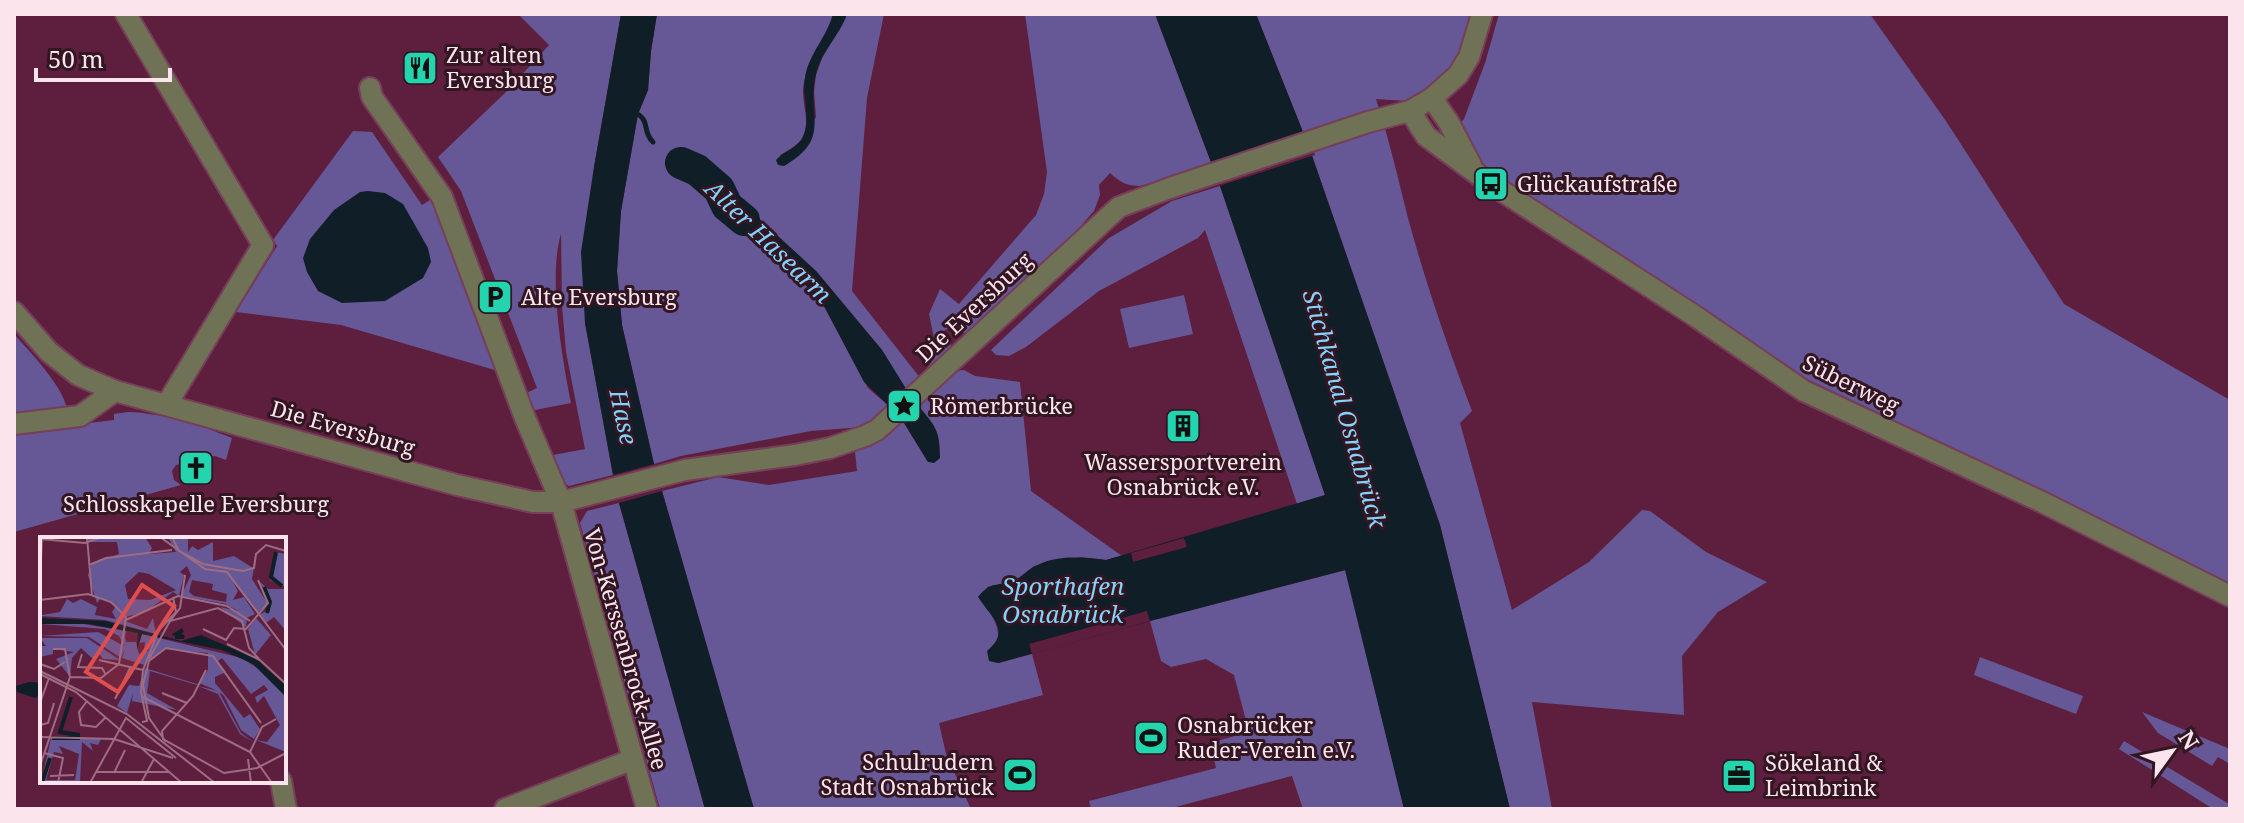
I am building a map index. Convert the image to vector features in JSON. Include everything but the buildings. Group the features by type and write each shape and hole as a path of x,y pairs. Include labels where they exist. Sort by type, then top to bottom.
{"street":[{"path":"126,14 263,245 167,404"},
{"path":"1410,111 1432,98 1458,75 1469,57 1482,14"},
{"path":"370,88 372,97 442,197 525,418 561,502"},
{"name":"Süberweg","path":"1432,98 1475,172"},
{"name":"Die Eversburg","path":"14,312 49,352 78,375 115,391 457,485 533,502 561,502 685,470 795,455 835,447 865,436 883,425 1119,207 1368,122 1410,111"},
{"name":"Süberweg","path":"1410,111 1426,136 1475,172 1804,391 2028,495 2230,596"},
{"path":"14,424 80,416 115,391"},
{"name":"Von-Kerssenbrock-Allee","path":"561,502 647,809"},
{"path":"505,809 631,760"},
{"path":"281,783 286,809"}],"shaded area":[{"path":"518,14 621,14 594,167 585,323 613,475 569,486 558,479 548,456 585,449 566,352 561,234 557,252 556,294 560,341 571,403 530,411 526,393 537,388 461,191 438,157 506,92 549,45"},
{"path":"657,14 833,14 805,80 806,123 801,140 816,117 814,92 822,58 847,14 884,14 867,98 852,291 921,379 933,359 934,338 929,314 940,289 959,304 1036,215 1044,194 1047,172 1025,14 1155,14 1212,165 1140,186 1124,183 1110,173 1099,185 1100,195 1094,211 1072,236 975,327 966,333 951,326 944,331 951,344 947,355 908,392 882,350 816,271 756,216 742,210 720,189 776,258 813,292 825,308 868,388 891,408 863,427 811,431 654,464 622,325 617,271 621,211 638,114 648,90","holes":["801,140 784,166 780,155"]},
{"path":"1256,14 1475,14 1455,66 1422,94 1406,101 1376,99 1422,267 1472,411 1460,423 1512,610 1589,562 1642,510 1650,511 1706,552 1767,582 1718,612 1682,656 1684,715 1532,702 1552,809 1510,809 1440,525 1309,147"},
{"path":"1499,14 1870,14 1946,121 2064,304 2230,400 2230,586 1809,380 1487,170 1473,154 1458,125 1464,119 1485,63"},
{"path":"353,131 372,132 422,205 433,198 498,371 341,325 236,312 277,246 273,240"},
{"path":"1220,186 1325,495 1297,504 1205,230 1198,238 1099,291 1026,347 1009,356 996,355 991,350 1109,238 1172,201"},
{"path":"1184,295 1193,334 1129,348 1120,309"},
{"path":"14,334 53,380 67,409 14,417"},
{"path":"964,370 975,376 1020,382 1031,491 1122,556 1106,560 1081,557 1034,566 1015,581 987,587 985,607 997,628 999,663 1032,654 1043,695 939,723 946,754 971,809 754,809 662,491 718,477 769,485 857,471 855,452 879,438 901,418 928,462 917,404 954,371"},
{"path":"128,412 181,420 232,438 226,460 215,456 176,465 172,471 174,480 181,485 14,532 14,432 114,420 114,414"},
{"path":"619,503 705,809 660,809 580,523 587,511"},
{"path":"1346,570 1404,809 1303,809 1292,776 1168,809 1091,809 1089,801 1216,768 1210,743 1249,732 1234,675 1206,659 1171,667 1161,661 1150,621"},
{"path":"1980,657 2083,696 2076,714 1974,675"},
{"path":"2142,712 2230,749 2230,764 2218,757 2212,766 2158,733"},
{"path":"2124,741 2229,804 2230,809 2213,809 2119,749"}],"water":[{"name":"Hase","path":"621,14 657,14 648,90 638,114 621,211 617,271 622,325 654,464 613,475 585,323 581,252"},
{"path":"833,14 847,14 816,74 813,136 799,156 784,166 778,165 776,160 798,143 804,133 807,70"},
{"path":"1155,14 1256,14 1309,147 1440,525 1510,809 1404,809 1345,570 998,663 989,661 987,651 998,637 999,630 978,597 992,586 1011,582 1050,560 1106,560 1325,495 1220,186"},
{"path":"719,189 742,210 756,216 816,271 882,350 908,392 891,408 864,382 825,308 813,292 722,209 715,196"},
{"path":"360,192 385,193 403,204 428,248 431,262 423,278 385,301 342,303 318,291 303,258 310,239 334,210"},
{"path":"917,404 932,423 939,440 940,458 934,463 928,462 901,418"},
{"path":"662,491 754,809 705,809 619,503"},
{"path":"36,682 40,685 40,695 35,698 17,692 16,686"}],"pier":[{"path":"1307,133 1315,155 1216,187 1209,166"},
{"path":"1184,538 1187,547 1133,562 1131,553"},
{"path":"1147,611 1150,621 1032,654 1029,644"}],"waterway":[{"name":"Alter Hasearm","path":"633,112 645,122 647,134 653,142"},
{"name":"Alter Hasearm","path":"681,163 697,170 719,189 727,206 744,220"}],"place":[{"name":"Zur alten Eversburg","path":"420,68"},
{"name":"Glückaufstraße","path":"1491,184"},
{"name":"Alte Eversburg","path":"495,297"},
{"name":"Römerbrücke","path":"904,406"},
{"name":"Wassersportverein Osnabrück e.V.","path":"1183,426"},
{"name":"Schlosskapelle Eversburg","path":"196,468"},
{"name":"Osnabrücker Ruder-Verein e.V.","path":"1151,738"},
{"name":"Schulrudern Stadt Osnabrück","path":"1020,775"},
{"name":"Sökeland & Leimbrink","path":"1739,776"}],"water label":[{"name":"Stichkanal Osnabrück","path":"1344,409"},
{"name":"Sporthafen Osnabrück","path":"1063,601"}]}
